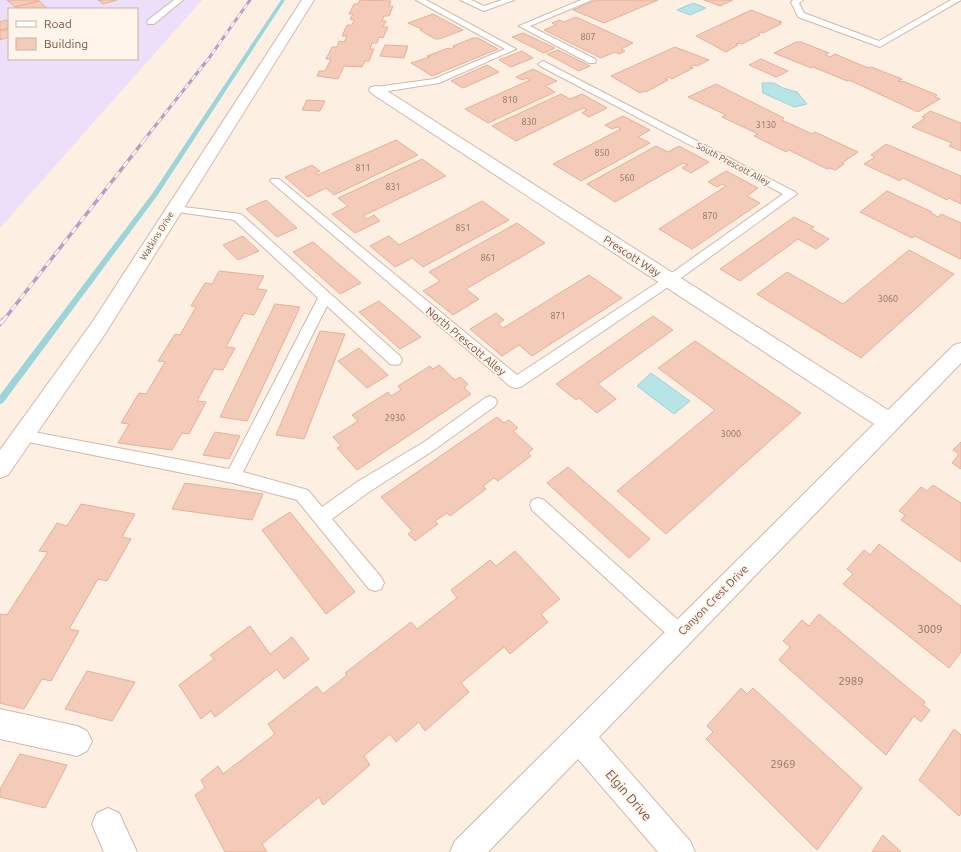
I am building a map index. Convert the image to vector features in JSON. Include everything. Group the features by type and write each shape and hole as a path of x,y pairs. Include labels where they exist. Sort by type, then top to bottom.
{"street":[{"name":"Watkins Drive","path":"0,468 98,329 308,0"},
{"name":"Prescott Way","path":"376,90 889,422"},
{"name":"Canyon Crest Drive","path":"466,852 961,350"},
{"path":"0,724 77,741"},
{"name":"Elgin Drive","path":"579,737 679,852"},
{"path":"108,824 121,852"}],"lane":[{"path":"150,22 179,0"},
{"path":"376,90 436,81 512,49 420,0"},
{"path":"464,0 484,10 510,0"},
{"path":"588,0 523,26 592,61"},
{"path":"799,0 795,2 802,14 880,44 958,0"},
{"name":"South Prescott Alley","path":"543,64 791,194 670,280"},
{"name":"North Prescott Alley","path":"275,181 516,383 670,280"},
{"path":"175,209 237,217 395,360"},
{"path":"233,476 325,297"},
{"path":"321,517 363,487 429,446 490,402"},
{"path":"23,436 233,476 302,495 375,583"},
{"path":"538,505 680,634"}],"shaded area":[{"path":"0,0 202,0 0,228"}],"water":[{"path":"693,3 706,8 690,15 677,10"},
{"path":"762,83 774,83 783,88 797,92 807,104 794,107 763,93"},
{"path":"651,373 690,401 674,414 637,386"}],"building":[{"path":"7,0 38,0 39,1 15,7"},
{"path":"98,0 117,0 103,4"},
{"path":"360,0 391,1 389,6 393,6 389,16 384,16 382,21 386,21 383,27 388,27 383,38 379,37 377,43 372,43 370,49 374,49 369,61 365,61 362,67 344,66 338,79 317,76 319,71 325,71 331,59 326,59 332,47 337,47 339,41 344,42 347,36 342,36 347,25 352,25 354,20 350,19 353,14 349,14 354,4 358,4"},
{"path":"596,0 658,0 604,23 573,10"},
{"path":"704,0 733,0 720,6"},
{"path":"39,1 47,8 16,8 15,7"},
{"path":"751,10 782,22 779,23 781,24 763,33 761,32 758,34 760,35 742,44 736,44 738,45 726,52 696,36"},
{"path":"433,14 463,30 439,39 435,39 420,30 422,29 408,23"},
{"path":"576,17 633,43 621,49 625,51 619,54 615,52 601,58 544,30 556,25 552,23 560,20 564,22"},
{"path":"6,20 8,22 8,28 0,30 0,22"},
{"path":"8,29 8,37 0,40 0,31"},
{"path":"523,33 555,48 544,53 512,37"},
{"path":"473,38 478,38 498,49 432,76 411,63 430,57 427,56 448,48 450,49 455,47 453,46"},
{"path":"796,42 801,42 829,53 825,55 830,57 835,54 868,68 871,67 902,79 898,81 905,82 937,95 935,97 940,99 918,112 849,80 847,81 774,53"},
{"path":"385,45 408,46 404,58 380,56"},
{"path":"675,47 709,60 697,66 694,65 690,67 693,68 672,79 669,77 665,79 668,80 646,92 644,91 640,93 611,76"},
{"path":"558,50 590,66 579,71 547,54"},
{"path":"522,51 533,58 511,67 499,60"},
{"path":"761,59 788,71 776,77 749,65"},
{"path":"487,65 499,72 463,88 451,81"},
{"path":"533,69 557,81 545,86 555,92 488,123 465,109 530,80 527,78 522,80 516,77"},
{"path":"716,84 784,118 782,120 812,134 815,132 858,152 842,163 844,164 836,170 829,168 827,169 789,150 786,152 754,136 758,134 722,117 726,115 688,97"},
{"path":"561,94 570,99 582,94 607,108 589,117 582,113 587,110 583,108 516,141 492,126"},
{"path":"307,100 325,101 320,111 302,110"},
{"path":"930,111 961,123 961,151 949,146 952,143 912,127 925,118 922,117"},
{"path":"623,116 650,130 638,137 650,143 581,181 553,164 621,129 617,127 612,129 605,125"},
{"path":"396,140 418,155 334,195 326,188 308,197 285,177 312,165 320,171 315,174 317,175"},
{"path":"886,144 961,176 961,204 949,198 947,200 903,178 900,181 864,164 875,157 871,155"},
{"path":"656,146 668,152 679,146 709,162 691,173 682,168 688,165 683,163 615,202 587,184"},
{"path":"422,159 446,176 363,216 367,219 374,215 380,221 355,233 332,214 348,206 338,198"},
{"path":"726,171 758,188 747,196 760,203 692,249 659,229 726,186 722,184 717,187 708,182"},
{"path":"887,191 932,212 931,213 938,217 941,214 961,223 961,258 960,259 915,236 912,238 860,212"},
{"path":"266,200 297,228 277,237 246,209"},
{"path":"482,201 509,220 423,267 412,258 395,267 370,246 389,236 399,245"},
{"path":"794,217 814,227 811,229 829,239 816,249 798,239 740,281 720,269"},
{"path":"517,223 545,243 466,289 479,299 453,315 423,291 440,281 429,272"},
{"path":"243,236 259,251 238,260 223,245"},
{"path":"313,242 361,283 340,294 293,252"},
{"path":"909,250 954,274 861,358 757,294 787,272 843,304"},
{"path":"219,271 264,276 257,289 267,290 254,315 244,313 226,347 235,348 223,370 214,369 197,401 206,402 189,434 182,433 172,450 118,443 129,424 121,423 139,393 146,394 165,362 158,361 175,334 180,335 196,307 191,306 205,283 212,284"},
{"path":"589,275 622,298 532,356 519,345 502,356 470,329 496,313 504,320 498,324 503,328"},
{"path":"379,301 421,337 400,349 359,312"},
{"path":"275,304 300,307 247,421 220,417"},
{"path":"653,316 673,330 598,384 616,399 597,413 579,398 576,400 556,384"},
{"path":"320,331 345,334 304,439 276,435"},
{"path":"695,341 801,413 666,534 617,491 715,410 658,368"},
{"path":"359,348 388,375 367,388 338,361"},
{"path":"439,365 455,380 460,377 468,384 464,388 471,394 357,470 337,448 341,446 333,437 358,421 352,415 388,392 391,396 401,390 398,386 430,366 433,369"},
{"path":"497,417 504,423 509,420 518,428 513,431 533,449 528,453 531,456 498,481 494,478 483,486 486,489 450,516 447,513 435,521 438,524 415,541 408,534 412,531 381,497"},
{"path":"215,432 240,436 229,459 203,455"},
{"path":"961,442 961,469 952,463 959,454 953,450"},
{"path":"568,467 650,539 629,558 547,483"},
{"path":"185,483 263,494 252,520 172,509"},
{"path":"933,485 961,503 961,562 901,520 905,515 899,511 921,487 927,491"},
{"path":"81,504 135,514 122,537 131,539 107,581 98,579 69,629 79,631 51,681 42,679 24,709 0,703 0,614 7,615 48,552 39,551 57,523 67,526"},
{"path":"290,512 355,592 326,614 262,530"},
{"path":"879,544 961,606 961,652 949,668 843,584 853,574 847,569 864,550 870,555"},
{"path":"515,551 560,599 541,614 548,622 510,654 504,647 461,683 469,692 425,731 419,722 396,742 390,734 364,756 370,765 323,805 319,797 262,844 267,852 225,852 195,795 205,788 201,780 218,766 223,774 275,734 268,724 317,686 323,694 347,675 345,673 411,622 417,629 457,598 451,590 490,560 496,566"},
{"path":"819,614 925,702 923,705 930,710 921,722 914,716 886,755 779,660 790,647 783,641 802,620 809,626"},
{"path":"250,626 270,654 292,637 309,659 284,679 277,669 215,717 211,711 201,719 179,685 214,659 210,655"},
{"path":"87,671 135,682 112,721 65,709"},
{"path":"741,688 747,694 753,688 862,788 817,850 706,739 713,732 707,726"},
{"path":"954,729 961,735 961,813 959,816 919,780"},
{"path":"20,754 67,765 45,808 0,797 0,789"},
{"path":"883,835 901,852 872,852"}],"waterway":[{"path":"0,401 155,195 283,0"}],"railway":[{"path":"144,140 209,58 250,0"},
{"path":"3,321 145,139"},
{"path":"0,324 3,320"}]}
